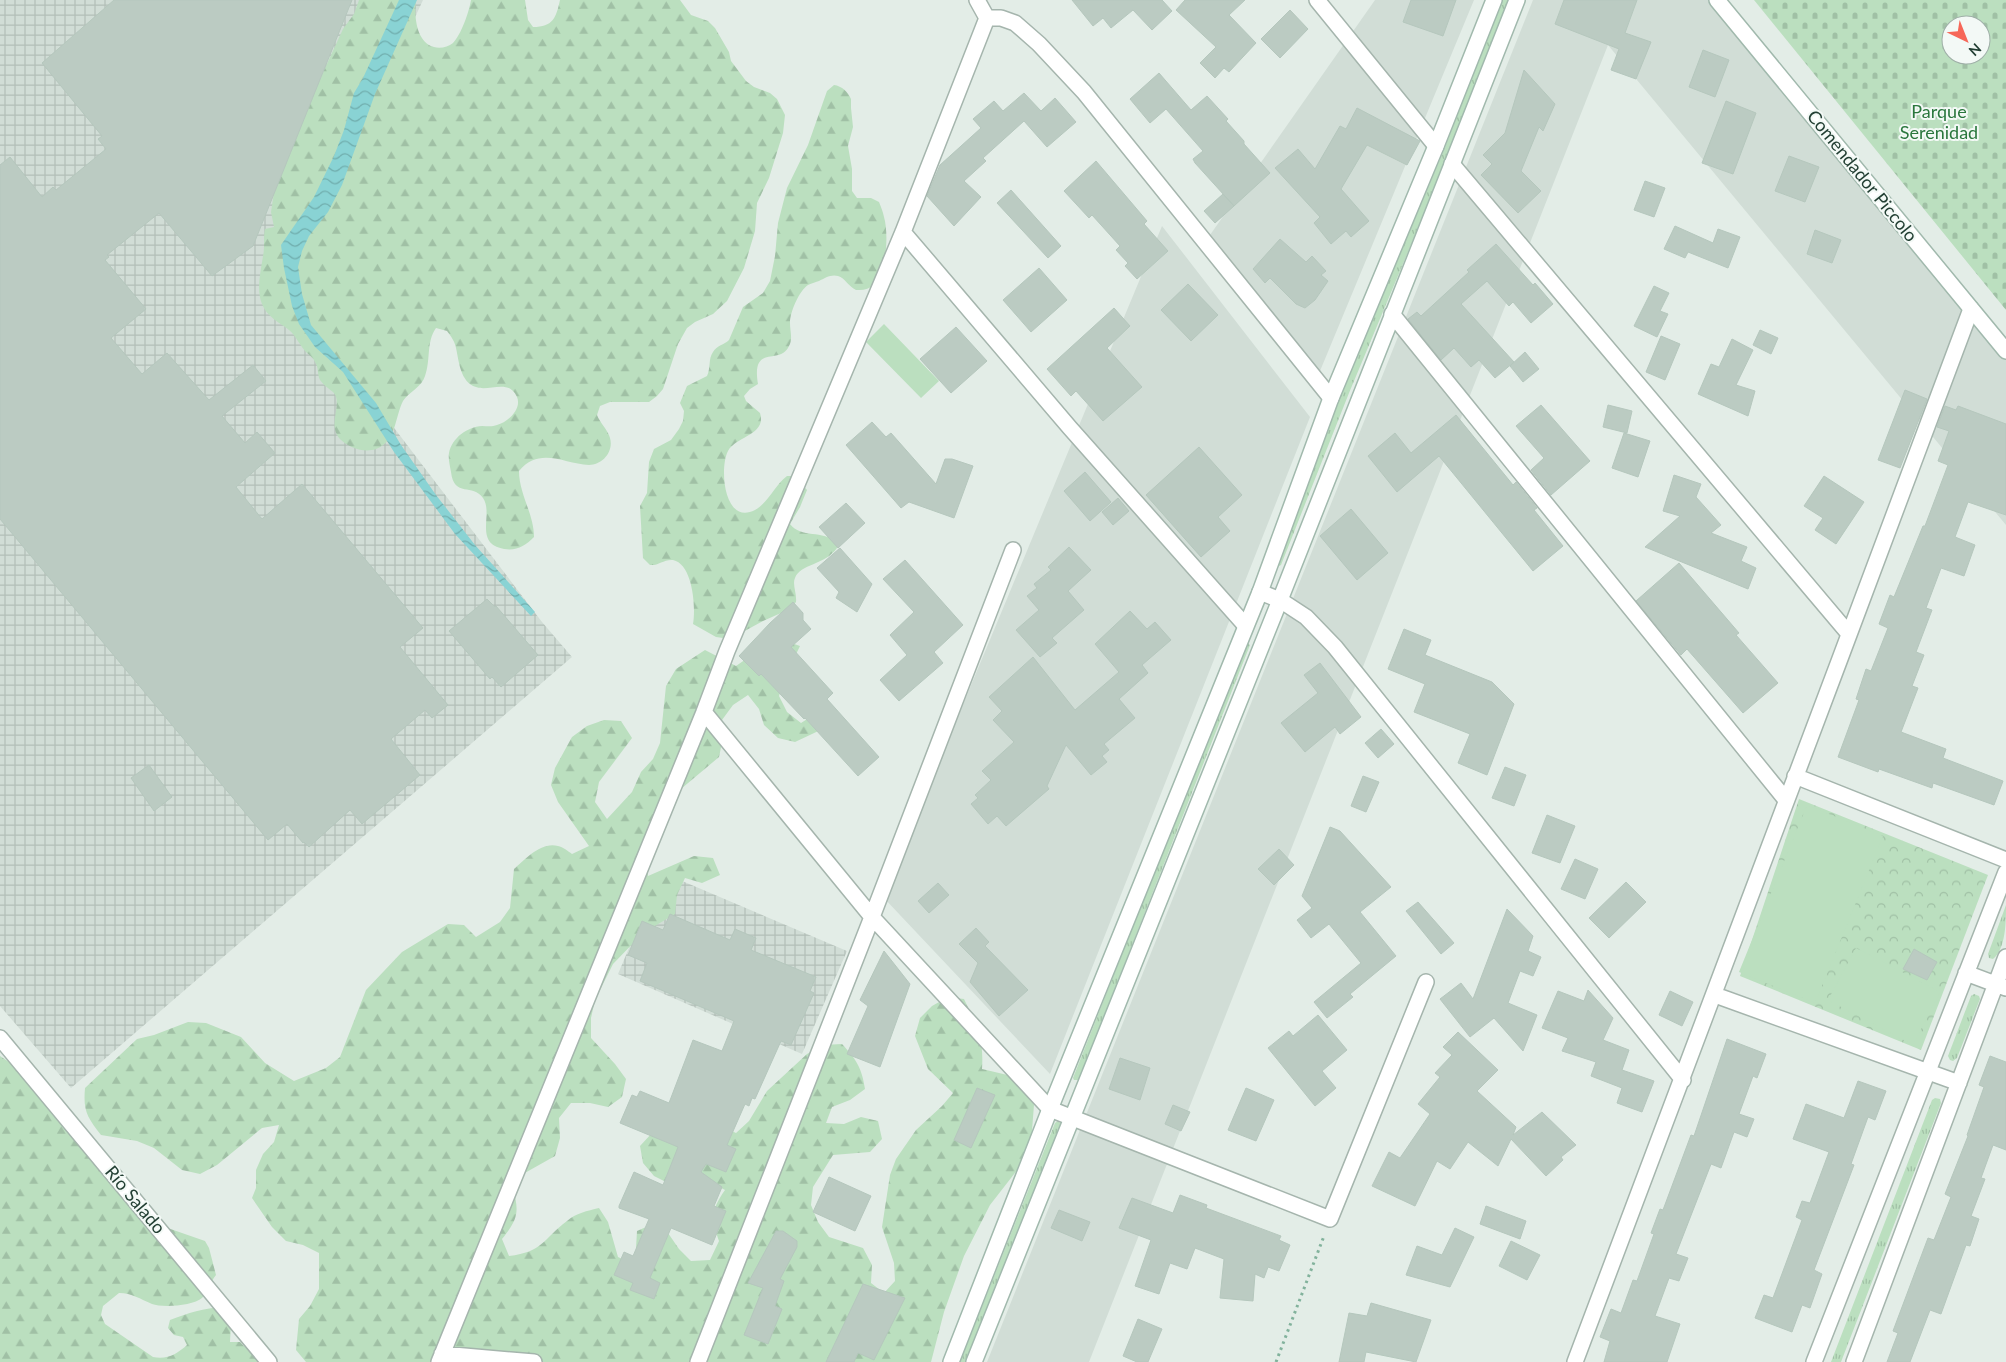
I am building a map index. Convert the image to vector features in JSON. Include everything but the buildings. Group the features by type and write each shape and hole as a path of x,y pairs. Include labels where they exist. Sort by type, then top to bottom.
{"street":[{"path":"977,0 988,18"},
{"path":"1318,0 1436,146"},
{"path":"951,1362 1050,1109 1260,592 1331,398 1436,146 1494,0"},
{"path":"974,1362 1280,600 1517,0"},
{"name":"Comendador Piccolo","path":"1717,0 2006,351"},
{"path":"534,1362 440,1358 704,712 727,651 903,232 988,18"},
{"path":"988,18 1000,18 1015,23 1084,92 1331,398"},
{"path":"1452,164 1849,634"},
{"path":"903,232 1070,428 1245,625"},
{"path":"1575,1362 1715,995 1786,800 1971,309"},
{"path":"1392,314 1786,800"},
{"path":"698,1362 1013,550"},
{"path":"1260,592 1280,600 1306,617 1335,647 1683,1080"},
{"path":"704,712 872,917 1050,1109 1330,1219 1426,982"},
{"path":"1795,776 2006,860"},
{"path":"1814,1362 2006,872"},
{"path":"1854,1362 1959,1083 2001,986 2006,957"},
{"path":"1966,973 2001,986"},
{"path":"1715,995 1959,1083"},
{"name":"Río Salado","path":"0,1038 269,1362"}],"path":[{"path":"1276,1362 1330,1219"}],"shaded area":[{"path":"0,0 423,0 303,259 334,349 542,622 572,657 71,1088 0,1006"},
{"path":"1375,0 1474,0 1320,371 1210,235"},
{"path":"1533,0 1715,0 2006,355 2006,525 1608,45 1089,1362 987,1362"},
{"path":"1162,226 1310,417 1050,1074 883,897"},
{"path":"661,872 847,951 802,1054 618,974"}],"green space":[{"path":"359,0 416,0 415,13 420,34 428,44 439,48 449,46 459,35 471,0 525,0 528,20 533,27 540,27 549,23 555,16 560,0 680,0 691,15 708,21 715,28 729,52 731,61 746,81 754,87 770,93 777,99 785,115 783,133 769,178 757,203 755,231 744,268 727,301 713,314 687,328 678,344 663,389 657,396 649,402 610,402 600,406 597,415 609,435 611,443 606,457 598,463 589,465 552,458 535,459 519,471 521,488 532,520 534,537 517,548 504,549 495,546 489,541 486,527 487,512 483,498 474,491 460,488 456,485 453,480 449,458 453,443 461,434 476,427 495,426 513,414 518,406 518,402 513,391 504,387 476,387 467,381 461,371 451,337 447,331 436,328 431,339 427,370 423,380 403,401 388,441 383,446 371,450 353,447 341,440 337,434 335,428 336,398 334,393 320,380 314,360 291,332 264,309 260,298 264,233 265,229 274,227 271,212 275,186 320,79 343,29 354,14"},
{"path":"1502,0 1509,0 1451,149 1279,566 1275,564 1343,390 1445,147"},
{"name":"Parque Serenidad","path":"1754,0 2006,0 2006,310"},
{"path":"834,85 844,90 851,99 853,127 848,146 852,169 852,191 857,198 871,198 879,202 883,213 886,224 886,244 883,264 876,282 867,289 856,290 840,277 833,276 808,285 801,292 792,313 789,346 785,352 779,355 762,359 757,371 758,384 744,396 746,401 760,413 761,420 755,431 737,442 728,451 725,459 724,481 730,503 736,510 745,513 760,507 787,476 795,476 807,490 790,524 800,531 831,539 837,543 837,548 826,558 798,573 794,583 796,602 790,609 730,639 716,637 693,624 692,588 685,569 680,563 670,560 650,565 643,558 640,506 647,493 649,462 654,449 671,440 683,421 684,411 680,403 687,386 707,376 713,352 729,340 743,307 763,293 770,281 775,256 778,223 787,188 808,145 827,91"},
{"path":"884,324 939,381 921,398 866,342"},
{"path":"783,640 800,646 784,679 779,696 787,712 801,723 815,714 829,726 795,742 778,738 764,725 759,709 748,695 733,705 722,720 723,738 719,757 675,794 648,845 648,876 694,856 713,858 720,875 702,883 685,878 677,895 675,914 643,933 613,964 595,1000 591,1018 591,1038 626,1079 622,1097 608,1107 590,1103 571,1103 559,1118 560,1138 555,1156 523,1174 513,1189 517,1210 516,1216 502,1239 509,1256 520,1254 542,1244 570,1218 599,1208 608,1222 618,1257 635,1265 637,1231 653,1224 668,1233 679,1249 691,1261 710,1260 719,1241 714,1220 715,1209 725,1190 710,1182 672,1185 654,1176 643,1163 640,1146 652,1133 704,1118 736,1133 749,1121 767,1091 807,1054 823,1045 842,1044 858,1064 865,1089 850,1100 832,1107 826,1123 844,1124 861,1117 878,1121 882,1139 870,1152 833,1155 813,1187 811,1205 818,1222 829,1237 863,1248 872,1265 871,1283 884,1293 895,1281 894,1263 882,1227 890,1175 896,1159 916,1130 953,1093 928,1069 915,1036 920,1018 932,1006 948,997 964,999 979,1032 982,1049 982,1069 1016,1077 1028,1089 1034,1105 1031,1143 1025,1160 990,1205 964,1256 944,1312 931,1362 306,1362 296,1350 299,1319 310,1306 319,1289 319,1253 303,1245 286,1241 272,1227 252,1198 256,1188 256,1170 263,1154 274,1142 279,1125 262,1128 217,1165 200,1174 182,1170 154,1148 137,1141 101,1135 92,1123 85,1108 85,1088 137,1039 154,1035 188,1022 206,1023 241,1037 265,1063 294,1081 326,1068 340,1057 366,990 402,952 448,924 464,925 476,937 500,922 510,908 514,869 529,856 540,848 552,845 565,849 572,854 589,846 558,802 551,785 555,768 572,737 587,726 604,720 621,721 632,738 599,782 595,802 607,819 632,792 641,772 653,759 660,743 666,686 676,669 705,650 736,666 766,645"},
{"path":"1247,642 1250,645 1079,1080 1074,1080 1073,1078"},
{"path":"1799,799 1988,875 1921,1050 1740,976"},
{"path":"1807,805 1883,836 1815,1003 1739,972"},
{"path":"2006,905 2001,949 1993,959 1989,958 1988,954"},
{"path":"1856,948 1940,992 1913,1045 1828,1000"},
{"path":"1974,994 1979,996 1980,999 1957,1058 1953,1061 1950,1060 1948,1056 1971,996"},
{"path":"0,1056 15,1066 159,1225 205,1241 209,1248 216,1275 206,1293 198,1301 177,1306 163,1306 152,1304 132,1295 119,1293 103,1306 101,1315 105,1324 153,1357 163,1358 176,1354 187,1345 183,1337 174,1335 168,1328 170,1320 196,1311 223,1307 231,1323 230,1342 240,1342 261,1355 268,1362 0,1362"},
{"path":"1935,1098 1940,1099 1941,1103 1841,1362 1831,1362 1932,1100"},
{"path":"1058,1121 1061,1124 967,1362 960,1362 1055,1123"}],"water":[{"path":"399,0 417,0 375,94 342,185 328,212 309,236 302,251 298,267 302,294 311,325 376,403 401,445 436,495 475,545 535,612 531,616 455,534 394,452 343,372 315,347 299,324 292,306 281,245 314,197 334,156 344,130 354,93 363,78"}]}
